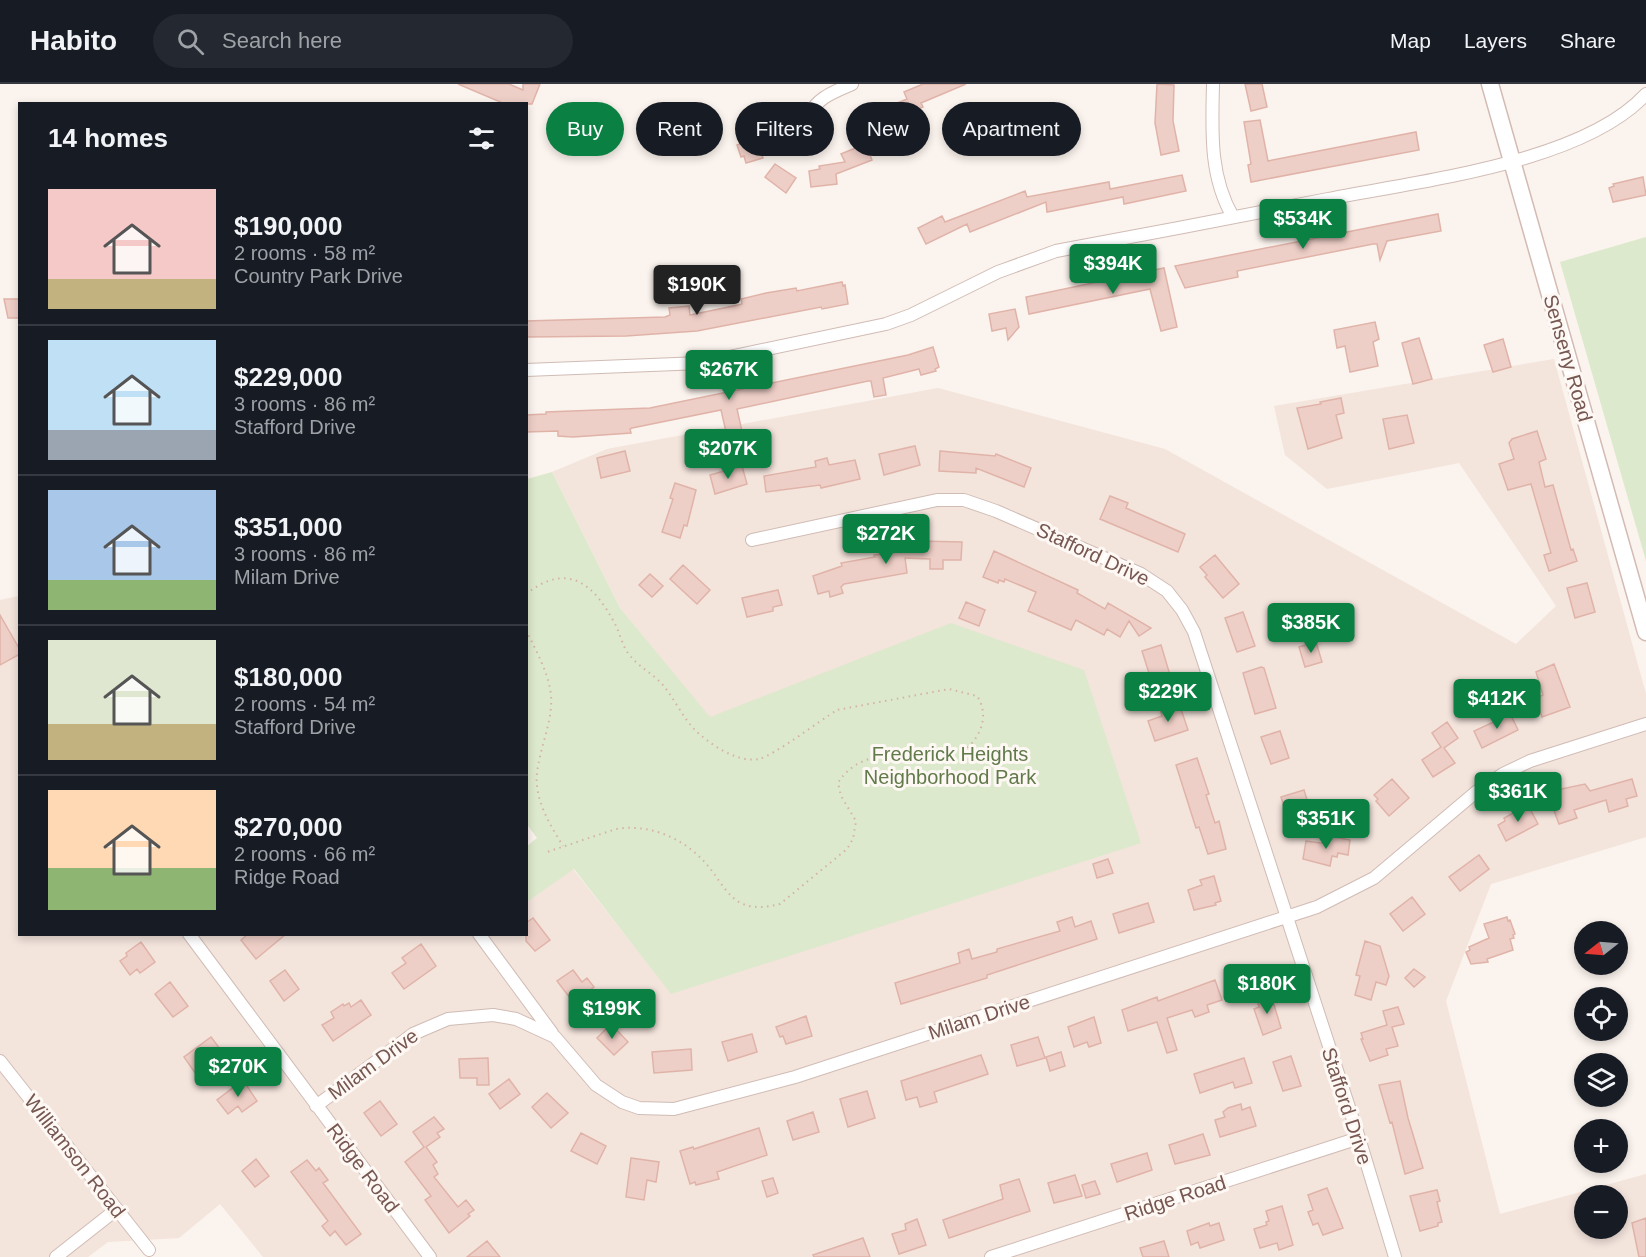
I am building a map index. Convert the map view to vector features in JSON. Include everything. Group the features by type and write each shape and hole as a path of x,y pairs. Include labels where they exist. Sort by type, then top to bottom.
{"main road":[{"name":"Senseny Road","path":"1490,84 1646,632"}],"street":[{"path":"818,102 852,84"},
{"path":"1213,84 1212,124 1215,169 1219,188 1233,217"},
{"path":"528,370 686,365 780,348 885,324 906,317 998,272 1056,251 1469,171 1576,141 1610,125 1646,94"},
{"name":"Stafford Drive","path":"752,540 937,500 964,500 996,511 1119,563 1167,591 1194,632 1359,1138 1395,1257"},
{"name":"Milam Drive","path":"316,1106 413,1034 448,1019 493,1015 516,1019 555,1037 596,1084 610,1095 639,1108 674,1108 795,1077 1317,907 1374,878 1476,792 1503,774 1550,754 1646,724"},
{"name":"Ridge Road","path":"190,936 430,1257"},
{"path":"480,936 555,1037"},
{"name":"Williamson Road","path":"0,1061 149,1250"},
{"name":"Ridge Road","path":"991,1257 1359,1138"},
{"path":"56,1257 117,1209"}],"path":[{"path":"528,593 554,579 571,578 589,587 599,596 627,652 661,684 694,728 717,746 740,757 761,758 837,710 850,707 883,703 949,689 977,696 985,710 982,726 966,749 902,752 881,756 865,762 842,777 838,783 841,796 856,821 853,839 847,849 780,904 770,907 744,905 729,893 692,849 675,839 643,829 628,827 616,829 547,852"},
{"path":"528,634 543,662 550,694 551,711 537,775 540,797 546,818 563,846"}],"shaded area":[{"path":"1554,359 1646,694 1646,837 1491,884 1446,1001 1500,1214 1574,1194 1574,1239 1628,1239 1628,1185 1606,1185 1646,1174 1646,1257 263,1257 220,1204 179,1238 108,1242 88,1257 0,1257 0,600 18,596 18,936 528,936 528,901 573,869 671,993 1141,842 951,624 710,718 620,608 552,472 607,449 938,388 1165,449 1516,644 1556,606 1459,463 1327,489 1285,455 1274,406"}],"green space":[{"path":"1646,237 1646,561 1560,262"},
{"name":"Frederick Heights Neighborhood Park","path":"552,472 620,608 710,717 951,623 1084,670 1141,843 671,994 574,869 528,901 528,845 537,838 528,826 528,479"}],"building":[{"path":"458,84 509,84 523,90 523,84 540,84 532,104 500,102"},
{"path":"923,84 966,84 923,102 900,102 907,99 904,92"},
{"path":"1157,84 1174,85 1173,121 1179,151 1161,155 1155,123"},
{"path":"1245,84 1262,84 1267,107 1251,111"},
{"path":"1260,120 1268,161 1416,132 1419,150 1251,182 1248,165 1251,164 1244,122"},
{"path":"846,152 846,156 870,156 872,160 836,174 837,184 811,187 809,171 820,169 819,166 845,162 841,154"},
{"path":"744,156 762,156 763,158 746,163"},
{"path":"775,164 796,178 786,193 765,177"},
{"path":"1182,175 1186,191 1124,204 1123,197 1047,212 1046,202 970,232 967,224 926,244 918,228 942,216 945,222 1025,191 1027,197 1109,182 1110,189"},
{"path":"1643,177 1646,195 1613,202 1609,188 1614,186 1613,184"},
{"path":"1438,214 1441,231 1387,241 1380,260 1377,244 1373,244 1237,271 1238,277 1185,288 1175,266"},
{"path":"1164,268 1177,327 1161,331 1150,289 1029,314 1026,297"},
{"path":"842,282 843,286 845,285 848,304 697,331 626,336 528,337 528,321 665,317 670,315 669,308 689,306 690,315 742,304 741,299 766,293 796,288 797,291"},
{"path":"4,299 18,299 18,318 8,318"},
{"path":"1015,309 1019,327 1008,340 1006,328 992,331 989,314"},
{"path":"1375,322 1379,339 1373,342 1378,366 1350,372 1345,346 1337,348 1334,330"},
{"path":"1419,338 1432,379 1413,384 1402,343"},
{"path":"1503,339 1511,367 1493,372 1484,345"},
{"path":"933,347 939,367 935,369 936,371 921,375 919,369 883,378 886,395 874,397 871,381 868,381 737,409 745,445 730,449 721,410 632,428 631,433 573,437 558,436 558,431 528,432 528,415 546,414 546,412 650,408 908,355"},
{"path":"1341,398 1344,413 1336,415 1342,438 1308,449 1297,408"},
{"path":"1407,415 1414,443 1389,449 1383,419"},
{"path":"1537,431 1546,459 1539,462 1545,487 1553,485 1571,550 1573,549 1577,561 1549,571 1544,555 1551,553 1531,484 1508,490 1499,464 1514,459 1509,443 1512,439"},
{"path":"915,446 920,465 884,475 879,454"},
{"path":"625,451 630,471 601,478 597,458"},
{"path":"940,451 995,456 996,454 1031,468 1024,487 976,468 976,473 939,471"},
{"path":"827,458 829,465 855,460 860,479 821,488 820,485 766,492 764,476 816,467 815,461"},
{"path":"742,466 747,484 715,494 710,475"},
{"path":"675,483 696,490 687,526 684,525 680,538 662,532 673,499 670,498"},
{"path":"1110,496 1128,503 1126,508 1185,534 1178,552 1100,519"},
{"path":"917,541 962,542 961,560 943,560 943,569 930,569 930,559 905,558 907,573 844,584 841,587 843,593 830,597 829,591 818,594 813,576 842,566 841,563 875,557 874,555 917,549"},
{"path":"994,551 1078,590 1077,593 1105,609 1108,603 1151,628 1139,636 1129,621 1120,637 1107,629 1104,635 1076,620 1071,630 1028,611 1036,592 1005,579 1004,582 999,580 998,583 983,577"},
{"path":"1215,555 1239,584 1223,598 1205,577 1207,575 1200,567"},
{"path":"683,565 710,590 697,604 670,579"},
{"path":"650,574 663,586 652,597 639,585"},
{"path":"1587,583 1595,612 1575,618 1567,588"},
{"path":"778,590 782,605 773,607 773,611 747,617 742,598"},
{"path":"966,602 985,610 979,626 959,618"},
{"path":"1243,612 1255,646 1237,652 1225,618"},
{"path":"0,615 18,646 18,655 0,665"},
{"path":"1316,642 1322,662 1305,667 1299,647"},
{"path":"1161,645 1170,675 1165,677 1167,684 1154,689 1142,651"},
{"path":"1554,664 1570,707 1542,717 1535,698 1543,695 1536,672"},
{"path":"1264,668 1276,708 1255,714 1243,673"},
{"path":"1179,703 1188,730 1155,741 1148,721 1162,716 1160,709"},
{"path":"1508,709 1518,730 1482,748 1474,731 1500,719 1498,714"},
{"path":"1447,722 1458,738 1444,748 1455,763 1433,777 1422,760 1441,747 1432,733"},
{"path":"1280,731 1289,758 1271,764 1261,737"},
{"path":"1197,758 1209,794 1206,795 1215,823 1219,821 1226,849 1208,854 1199,827 1196,828 1176,765"},
{"path":"1392,779 1409,798 1389,816 1376,801 1378,799 1374,795"},
{"path":"1632,779 1637,796 1626,799 1628,806 1609,812 1606,800 1574,810 1577,818 1559,824 1547,792 1585,784 1590,791"},
{"path":"1304,790 1312,816 1289,823 1281,797"},
{"path":"1528,805 1538,824 1506,841 1498,825 1505,821 1504,818"},
{"path":"1329,836 1350,840 1348,855 1338,853 1337,857 1332,856 1330,866 1303,859 1306,841 1328,844"},
{"path":"1479,855 1489,869 1460,891 1449,877"},
{"path":"1108,859 1113,873 1097,878 1093,864"},
{"path":"1214,876 1221,901 1215,903 1216,905 1194,910 1188,890 1202,885 1200,880"},
{"path":"1412,897 1425,914 1403,931 1390,914"},
{"path":"1148,903 1154,922 1119,933 1113,914"},
{"path":"1072,917 1075,927 1091,921 1097,939 987,975 987,978 901,1004 895,983 960,963 958,953 969,949 972,959 997,952 997,949 1060,931 1057,922"},
{"path":"1507,917 1515,934 1514,938 1510,939 1513,950 1487,959 1488,962 1471,964 1466,952 1470,950 1469,947 1489,938 1484,924"},
{"path":"533,918 550,940 535,951 526,941 528,922"},
{"path":"246,936 284,936 256,959 241,940"},
{"path":"1365,941 1380,946 1389,976 1386,985 1376,982 1371,1000 1355,995 1360,976 1356,975"},
{"path":"141,942 155,962 140,973 137,969 130,975 120,961 127,956 126,953"},
{"path":"421,944 436,966 404,989 392,973 406,963 402,958"},
{"path":"1414,969 1425,977 1414,987 1405,978"},
{"path":"285,970 299,989 284,1001 270,981"},
{"path":"573,970 582,982 587,978 594,987 573,1002 557,981"},
{"path":"1215,980 1222,1000 1207,1005 1209,1012 1195,1017 1192,1010 1167,1018 1177,1050 1167,1053 1157,1022 1128,1031 1122,1010 1157,997 1158,1001"},
{"path":"170,982 188,1006 173,1017 155,994"},
{"path":"1271,995 1281,1028 1263,1035 1254,1009 1259,1007 1257,1000"},
{"path":"361,1000 371,1015 333,1041 322,1025 334,1018 331,1012 343,1004 344,1006 349,1003 351,1007"},
{"path":"1398,1007 1404,1024 1392,1027 1398,1046 1386,1049 1388,1055 1370,1061 1361,1039 1363,1039 1361,1033 1387,1025 1383,1011"},
{"path":"806,1016 812,1036 786,1044 776,1027"},
{"path":"1094,1017 1101,1043 1089,1047 1087,1042 1074,1047 1068,1027"},
{"path":"611,1024 628,1042 614,1055 597,1038"},
{"path":"752,1034 757,1052 728,1061 722,1042"},
{"path":"211,1037 229,1061 200,1080 184,1057"},
{"path":"1038,1037 1045,1058 1017,1066 1011,1045"},
{"path":"691,1049 692,1070 654,1073 652,1052"},
{"path":"1061,1052 1065,1066 1050,1071 1046,1057"},
{"path":"981,1055 988,1074 934,1092 937,1102 920,1107 917,1097 906,1100 901,1081"},
{"path":"1291,1056 1301,1086 1283,1091 1273,1062"},
{"path":"488,1058 489,1085 477,1085 477,1078 460,1078 459,1059"},
{"path":"1244,1058 1252,1083 1235,1088 1233,1082 1200,1093 1194,1074"},
{"path":"509,1079 520,1094 500,1109 489,1094"},
{"path":"243,1080 257,1101 242,1112 238,1106 228,1114 217,1100"},
{"path":"1400,1081 1423,1168 1405,1174 1392,1122 1390,1123 1379,1085"},
{"path":"867,1091 875,1118 848,1127 840,1099"},
{"path":"547,1093 568,1113 551,1128 532,1107"},
{"path":"380,1101 397,1124 381,1136 364,1113"},
{"path":"1241,1104 1242,1110 1250,1107 1256,1126 1220,1137 1215,1120 1225,1117 1223,1112 1228,1108"},
{"path":"813,1112 819,1132 793,1140 787,1121"},
{"path":"434,1117 444,1129 437,1133 440,1137 426,1147 437,1162 433,1165 438,1174 434,1177 458,1207 466,1200 474,1210 449,1233 425,1200 431,1196 405,1162 424,1147 413,1132"},
{"path":"759,1128 767,1155 717,1172 719,1179 696,1185 695,1182 690,1184 680,1151 693,1147 694,1149"},
{"path":"581,1133 606,1146 597,1164 571,1151"},
{"path":"1203,1134 1210,1155 1175,1164 1169,1145"},
{"path":"1147,1153 1152,1170 1117,1182 1111,1164"},
{"path":"631,1158 659,1162 656,1182 647,1180 644,1200 626,1197"},
{"path":"256,1159 269,1176 255,1187 242,1171"},
{"path":"307,1160 316,1171 319,1168 328,1180 323,1183 361,1234 346,1245 335,1231 330,1236 322,1226 328,1221 291,1172"},
{"path":"1075,1175 1082,1196 1054,1203 1048,1183"},
{"path":"773,1178 778,1193 767,1197 762,1181"},
{"path":"1019,1179 1030,1211 949,1238 943,1220 1003,1199 1000,1185"},
{"path":"1095,1181 1100,1194 1086,1198 1082,1185"},
{"path":"1327,1188 1343,1228 1323,1235 1318,1223 1313,1225 1308,1212 1313,1210 1308,1195"},
{"path":"1437,1190 1440,1201 1437,1202 1442,1222 1438,1223 1438,1226 1420,1231 1410,1196"},
{"path":"1282,1206 1293,1245 1279,1250 1277,1243 1260,1248 1254,1229 1267,1225 1266,1222 1269,1221 1266,1211"},
{"path":"1646,1218 1646,1257 1639,1257 1632,1223"},
{"path":"917,1219 926,1245 899,1254 892,1234 906,1230 905,1224"},
{"path":"1209,1223 1210,1226 1219,1223 1224,1240 1200,1248 1198,1242 1191,1245 1187,1231"},
{"path":"863,1238 870,1257 814,1257 813,1255"},
{"path":"487,1241 500,1257 467,1257"},
{"path":"1164,1241 1169,1257 1143,1257 1140,1248"}]}
